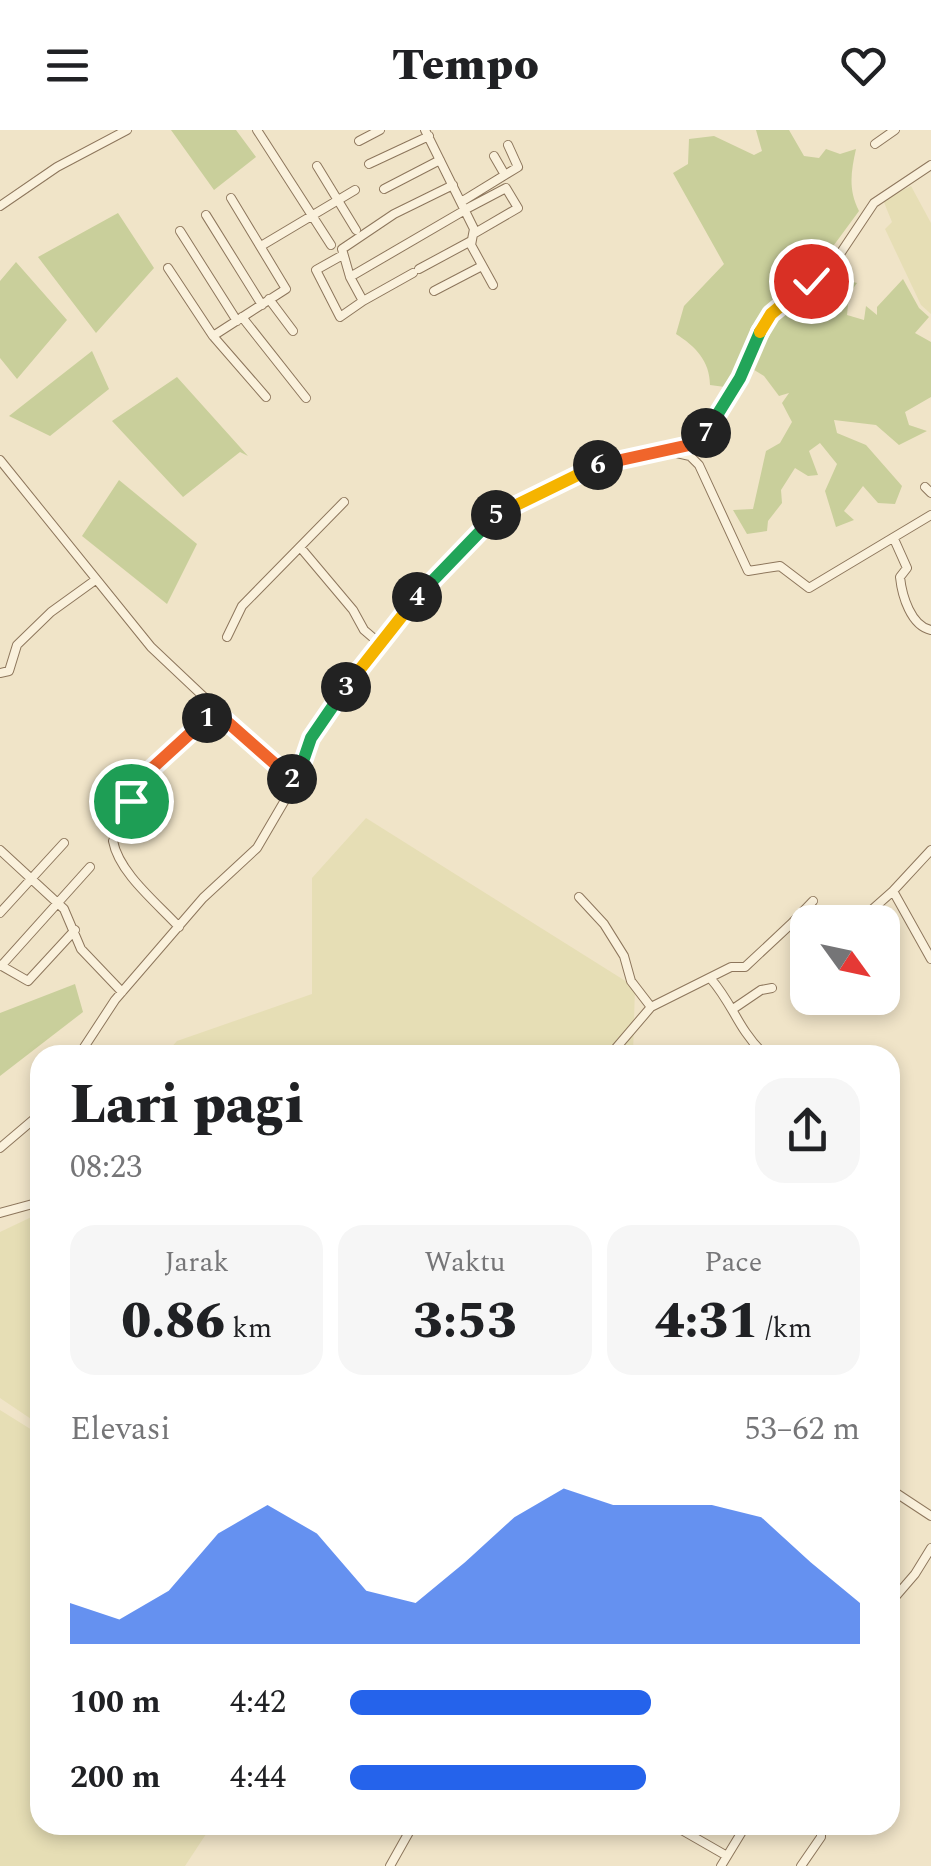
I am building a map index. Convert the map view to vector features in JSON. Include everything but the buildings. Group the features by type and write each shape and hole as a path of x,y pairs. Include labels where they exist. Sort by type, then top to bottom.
{"street":[{"path":"0,206 57,167 126,130"},
{"path":"257,130 331,246"},
{"path":"358,141 380,130"},
{"path":"876,144 894,130"},
{"path":"369,164 427,133 465,207 482,266 493,285"},
{"path":"465,207 518,167 508,145"},
{"path":"494,156 504,175"},
{"path":"384,189 440,160"},
{"path":"86,1045 122,992 178,926 257,848 296,782 320,722 378,642 448,561 498,514 606,462 702,439 740,378 771,314 836,260 874,203 931,165"},
{"path":"317,166 356,230"},
{"path":"363,301 341,256 342,249 394,214 453,186"},
{"path":"341,256 316,270 340,317 518,208 506,188 465,207 350,277"},
{"path":"260,246 355,190"},
{"path":"213,336 286,289 230,198"},
{"path":"206,215 266,302 293,331"},
{"path":"180,231 240,319 306,398"},
{"path":"434,291 482,266"},
{"path":"168,268 213,336 266,398"},
{"path":"664,450 690,456 700,464 746,567 752,572 780,566 809,588 931,515"},
{"path":"0,460 151,648 296,782"},
{"path":"226,636 242,606 344,502"},
{"path":"894,539 907,568 900,578 902,597 920,626 931,630"},
{"path":"300,547 353,610 364,630 378,642"},
{"path":"0,673 9,671 13,652 40,623 94,580"},
{"path":"178,926 138,883 112,841 128,805 144,788 148,772 215,711"},
{"path":"0,913 64,843"},
{"path":"0,850 58,904 75,930 81,948 122,992"},
{"path":"877,905 931,850"},
{"path":"75,930 28,981 1,966 90,867"},
{"path":"893,891 931,959"},
{"path":"579,897 604,924 624,956 631,981 651,1007"},
{"path":"808,905 812,900"},
{"path":"619,1045 651,1007 731,968 751,963 790,925"},
{"path":"711,979 733,1009 734,1020 755,1045"},
{"path":"733,1009 761,990 772,988"},
{"path":"0,1148 30,1122"},
{"path":"0,1213 30,1205"},
{"path":"900,1496 931,1516"},
{"path":"900,1591 931,1548"},
{"path":"390,1866 407,1835"},
{"path":"690,1835 727,1856"},
{"path":"721,1866 740,1835"},
{"path":"801,1866 822,1835"}],"shaded area":[{"path":"911,186 931,223 931,314 921,305 885,229 892,222 883,200"},
{"path":"366,818 635,987 633,1045 173,1045 312,994 312,878"},
{"path":"30,1218 30,1418 0,1398 0,1232"},
{"path":"0,1410 30,1429 30,1835 205,1835 185,1866 0,1866"}],"green space":[{"path":"171,130 236,130 256,157 214,190"},
{"path":"756,130 789,130 804,156 819,158 826,149 840,154 856,149 851,180 859,211 820,264 813,300 826,301 841,279 857,283 849,294 847,315 864,320 866,306 877,315 877,307 903,279 919,308 929,317 915,333 931,342 931,397 905,412 909,425 927,431 899,445 876,425 834,420 837,433 866,445 902,486 895,504 878,503 863,486 844,511 854,520 836,527 825,491 837,464 820,443 809,451 818,475 808,476 795,468 781,490 782,503 768,521 767,531 747,534 733,510 753,509 766,451 780,443 792,422 782,403 789,393 779,396 764,376 751,368 725,387 710,385 700,355 676,334 684,306 724,264 673,173 688,164 689,139 714,136 754,155 762,151"},
{"path":"118,213 154,268 96,333 38,257"},
{"path":"16,262 67,320 17,379 0,358 0,281"},
{"path":"92,351 109,389 50,436 9,416"},
{"path":"177,377 248,456 240,452 183,497 112,421"},
{"path":"119,480 197,544 167,604 82,536"},
{"path":"75,984 83,1012 40,1045 30,1045 30,1053 0,1076 0,1013"}],"route":[{"path":"131,801 144,788 148,772 215,711 296,782 311,738 361,663 482,526 520,500 572,475 626,456 694,444 702,439 740,378 771,314 811,281"}]}
